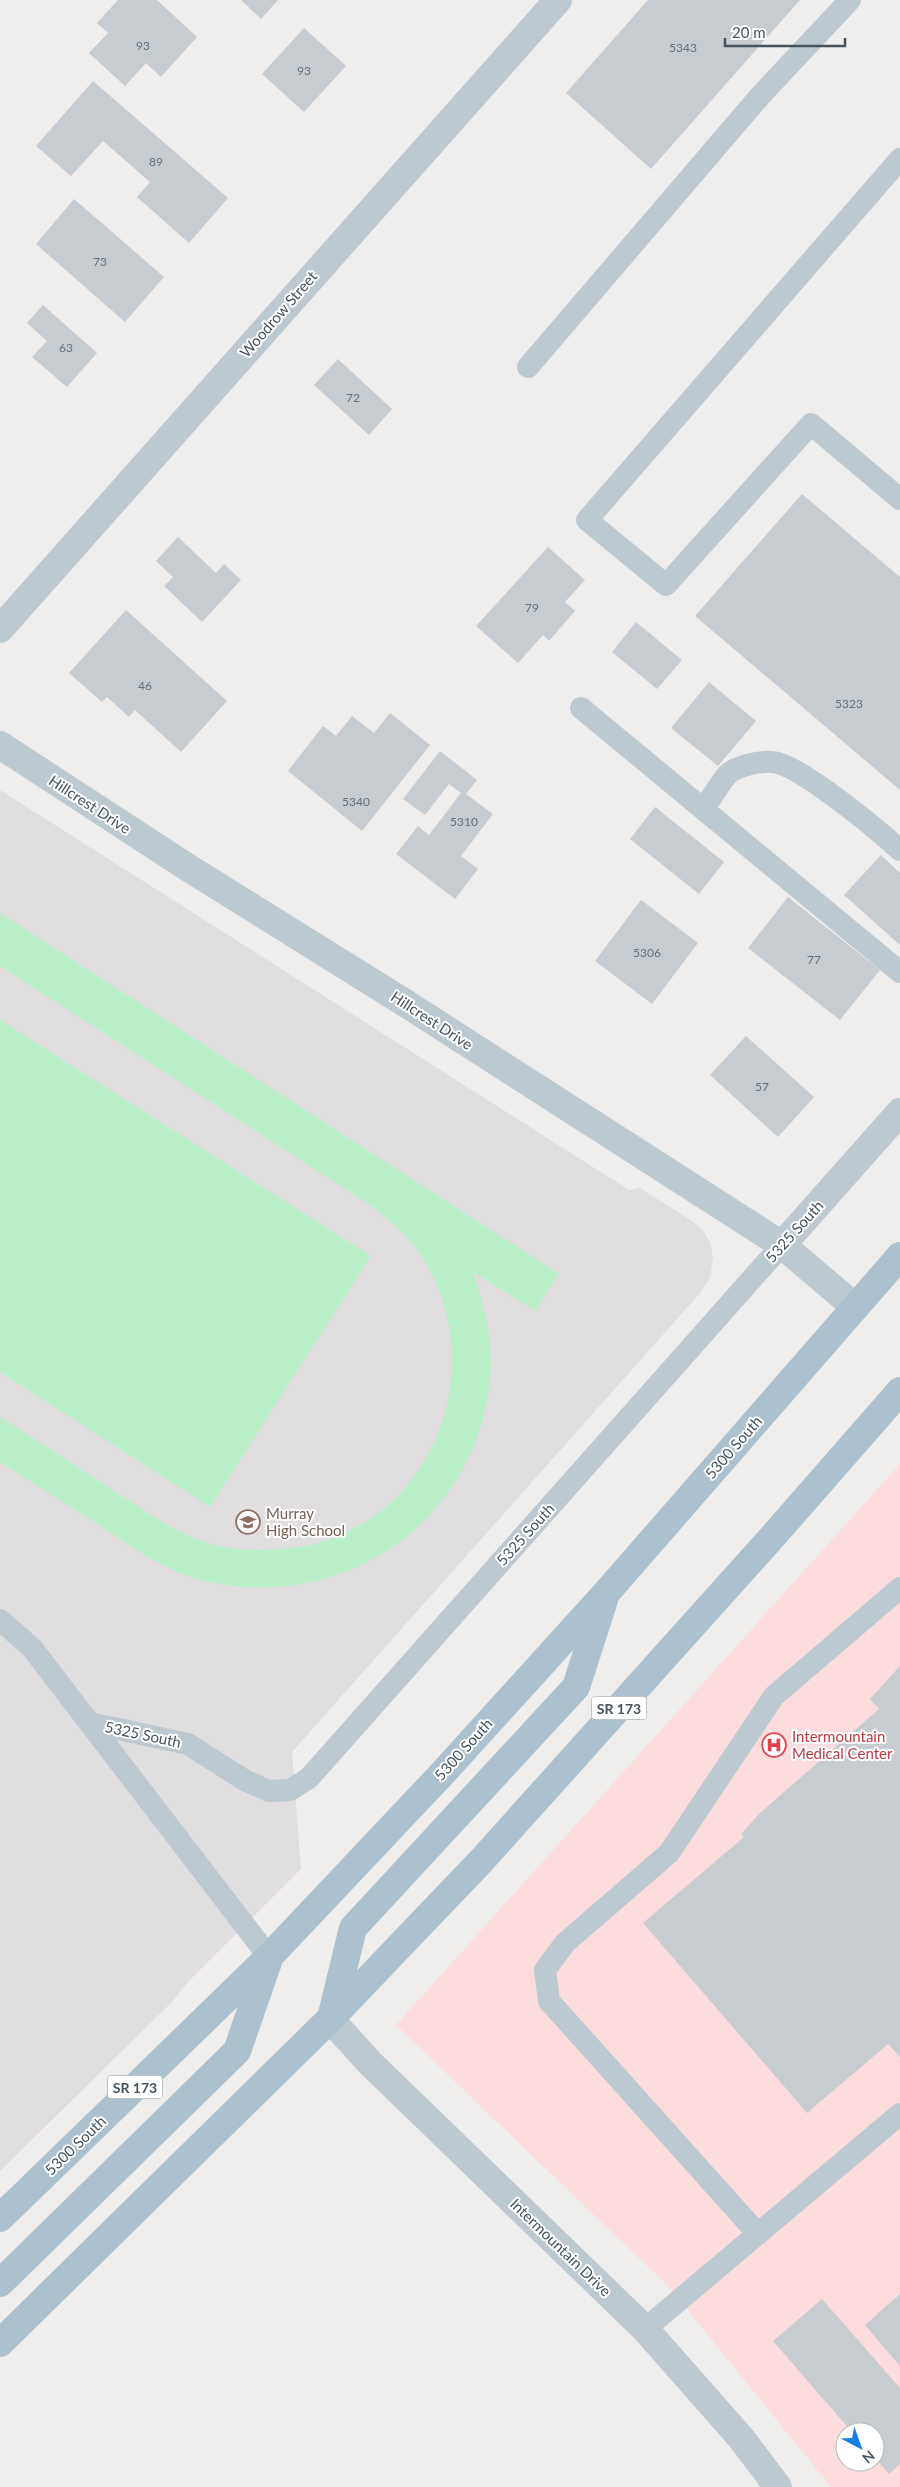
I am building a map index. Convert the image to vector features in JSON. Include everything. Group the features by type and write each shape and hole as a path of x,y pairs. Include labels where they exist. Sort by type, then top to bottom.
{"main road":[{"name":"5300 South","path":"0,2218 269,1957 440,1776 607,1592 900,1256"},
{"name":"SR 173","path":"0,2343 330,2019 495,1845 774,1535 900,1391"},
{"path":"330,2019 353,1928 576,1687 607,1592"},
{"path":"0,2283 237,2051 269,1957"}],"street":[{"name":"Woodrow Street","path":"0,628 558,0"},
{"name":"Hillcrest Drive","path":"0,745 187,867 402,1001 782,1245 856,1307"},
{"name":"5325 South","path":"782,1245 900,1112"},
{"name":"Intermountain Drive","path":"330,2019 370,2063 645,2328 741,2438 778,2487"}],"lane":[{"path":"528,367 760,96 850,0"},
{"path":"900,159 587,520 666,585 812,424 900,499"},
{"path":"581,708 900,972"},
{"path":"704,809 729,773 749,765 773,762 798,772 826,790 900,850"},
{"name":"5325 South","path":"90,1723 188,1744 246,1781 269,1791 290,1790 309,1778 782,1245"},
{"path":"758,2234 550,2001 545,1970 566,1943 669,1853 774,1696 900,1588"},
{"path":"0,1620 32,1648 269,1957"},
{"path":"645,2328 900,2114"}],"shaded area":[{"name":"Murray High School","path":"0,790 629,1190 640,1188 692,1221 703,1230 710,1243 713,1257 710,1277 701,1292 292,1752 301,1869 187,1983 172,2002 0,2171"},
{"name":"Intermountain Medical Center","path":"900,1464 900,2487 831,2487 669,2287 396,2025"}],"green space":[{"path":"0,913 559,1274 535,1311 473,1272 486,1319 491,1355 491,1368 482,1421 463,1468 435,1509 399,1542 357,1567 309,1582 258,1587 205,1581 191,1577 150,1558 0,1462 0,1417 152,1516 194,1538 224,1547 248,1550 271,1550 306,1546 318,1543 361,1524 397,1496 424,1461 442,1421 451,1378 450,1333 438,1289 416,1248 405,1235 367,1203 0,966"},
{"path":"0,1020 371,1256 210,1507 0,1372"}],"building":[{"path":"118,0 157,0 197,37 161,77 146,63 125,86 89,53 108,33 97,23"},
{"path":"241,0 278,0 261,19"},
{"path":"648,0 800,0 651,169 566,93"},
{"path":"304,28 346,66 304,112 262,74"},
{"path":"93,81 228,198 189,243 137,197 150,182 103,141 71,176 36,146"},
{"path":"74,199 164,277 125,322 36,244"},
{"path":"43,305 97,353 67,387 32,357 47,341 27,323"},
{"path":"338,359 392,409 369,435 314,385"},
{"path":"802,494 900,577 900,790 695,616"},
{"path":"178,537 216,573 224,564 241,580 202,622 164,586 173,577 156,561"},
{"path":"548,547 585,580 565,602 575,611 549,641 543,635 518,663 476,626"},
{"path":"126,610 227,701 181,752 135,710 129,717 107,697 102,702 69,673"},
{"path":"636,622 682,660 657,689 612,652"},
{"path":"709,682 756,721 718,766 671,728"},
{"path":"390,713 430,745 362,831 288,771 323,726 336,736 352,716 374,733"},
{"path":"440,751 477,780 466,794 493,814 461,856 478,869 455,899 396,854 418,826 429,835 461,793 449,784 425,815 403,799"},
{"path":"655,807 724,862 699,894 630,839"},
{"path":"881,855 900,873 900,945 844,895"},
{"path":"788,897 880,970 840,1020 748,948"},
{"path":"641,900 698,943 652,1004 595,961"},
{"path":"746,1036 814,1097 778,1137 710,1075"},
{"path":"900,1666 900,2057 888,2044 807,2113 643,1923 744,1837 741,1834 760,1813 879,1709 870,1699"},
{"path":"900,2294 900,2366 865,2325"},
{"path":"822,2299 900,2388 900,2464 889,2474 885,2469 885,2422 843,2422 773,2341"}],"place":[{"name":"Murray High School","path":"248,1522"},
{"name":"Intermountain Medical Center","path":"774,1745"}]}
